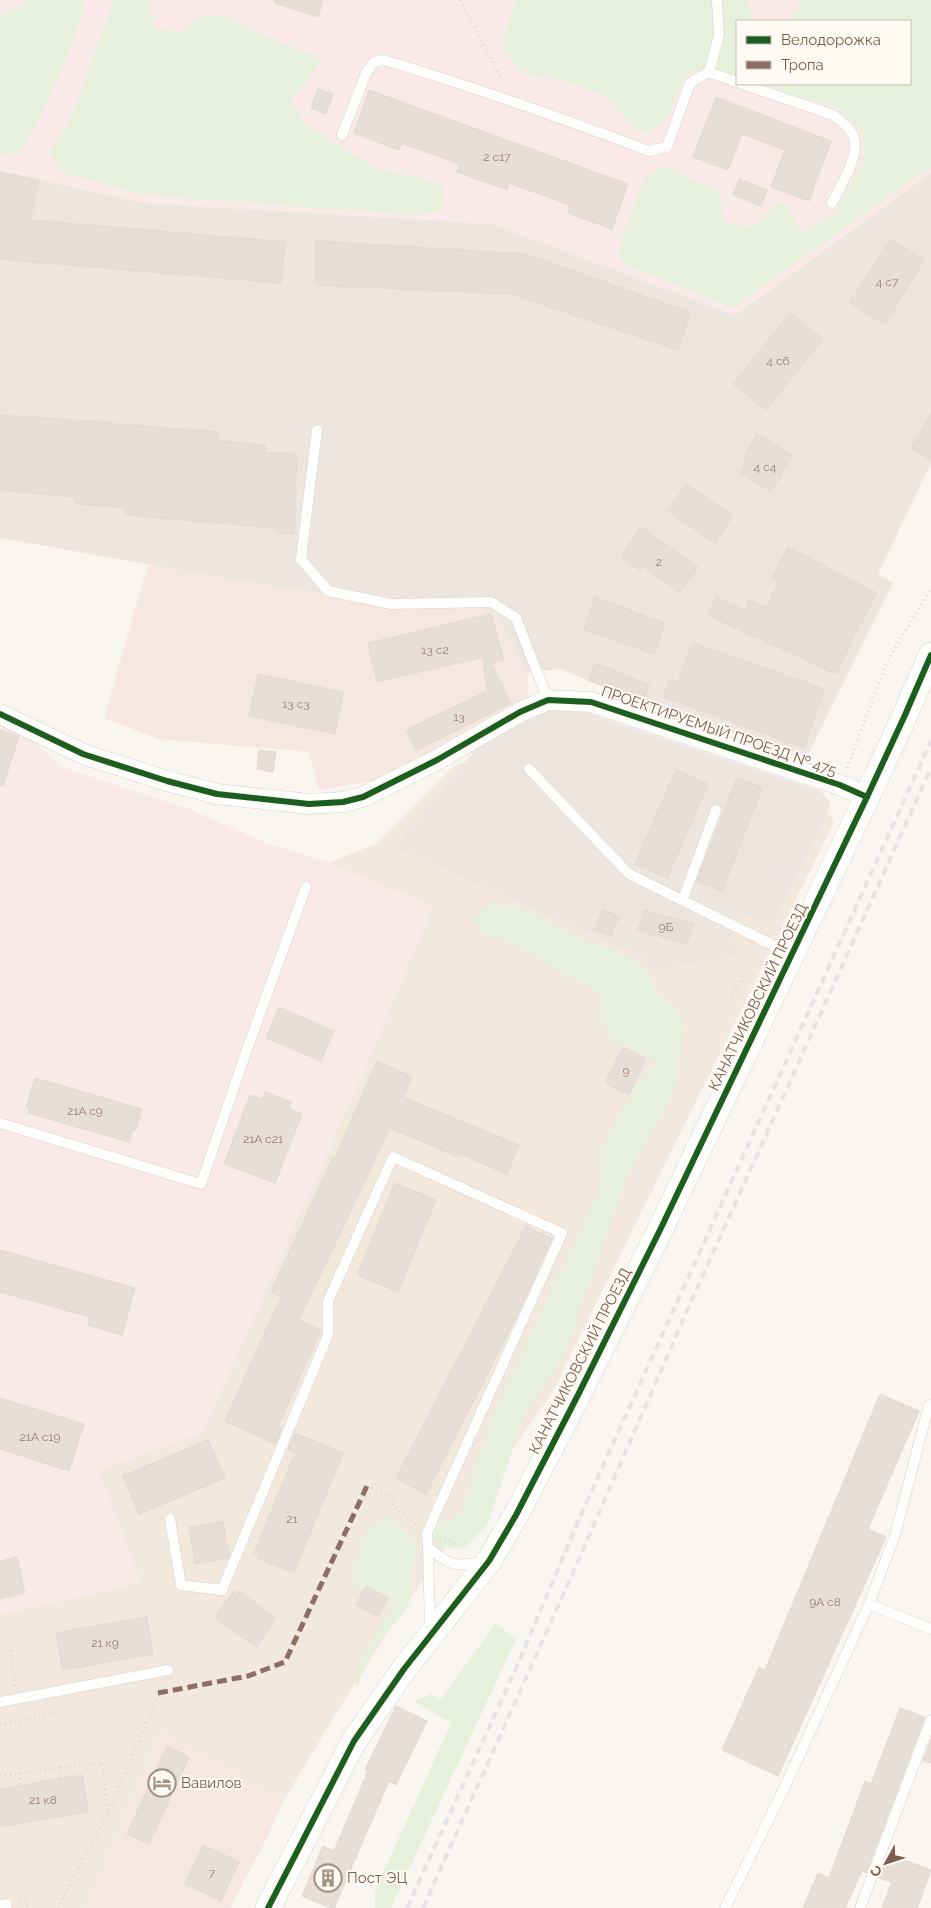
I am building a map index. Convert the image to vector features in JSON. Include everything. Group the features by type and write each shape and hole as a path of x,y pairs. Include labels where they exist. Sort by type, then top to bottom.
{"street":[{"name":"КАНАТЧИКОВСКИЙ ПРОЕЗД","path":"268,1908 354,1741 404,1669 489,1561 516,1515 582,1389 660,1230 867,797 931,655"},
{"name":"ПРОЕКТИРУЕМЫЙ ПРОЕЗД № 475","path":"0,714 83,754 167,781 217,794 309,804 343,802 363,797 437,760 520,712 548,700 591,702 840,785 867,797"}],"lane":[{"path":"342,135 366,73 374,62 383,60 512,100 649,151 667,147 690,83 708,72 719,34 717,0"},
{"path":"708,72 736,82"},
{"path":"745,85 833,115 845,125 854,138 855,155 832,203"},
{"path":"317,430 301,559 328,591 391,604 491,602 516,618 548,700"},
{"path":"529,769 629,874 792,954"},
{"path":"683,899 716,810"},
{"path":"0,1123 201,1184 246,1052 306,888"},
{"path":"170,1519 181,1585 222,1590 328,1336 328,1301 393,1157 562,1233 427,1533 430,1636"},
{"path":"725,1908 780,1797 869,1604 895,1535 928,1405"},
{"path":"428,1547 444,1561 462,1566 489,1561"},
{"path":"869,1604 931,1629"},
{"path":"0,1702 168,1670"},
{"path":"860,1908 931,1720"}],"path":[{"path":"460,0 512,100"},
{"path":"840,785 887,662 931,588"},
{"path":"732,994 749,970"},
{"path":"367,1486 393,1497 394,1507 427,1533"},
{"path":"10,1645 16,1699"},
{"path":"58,1908 108,1813 168,1670"},
{"path":"0,1724 68,1711"},
{"path":"0,1776 102,1762 108,1813"},
{"path":"60,1767 60,1779"},
{"path":"20,1773 20,1786"}],"shaded area":[{"path":"0,0 931,0 931,173 735,315 493,224 144,203 0,171"},
{"path":"0,171 144,203 493,224 735,315 931,173 931,463 878,574 893,583 807,756 650,706 560,669 528,672 495,611 289,589 0,538"},
{"path":"148,564 289,589 495,611 528,672 528,697 521,704 382,779 319,790 309,752 159,739 104,718"},
{"path":"576,709 821,791 831,803 773,920 760,920 742,915 733,937 739,955 650,970 647,959 395,847 481,743 545,710"},
{"path":"0,725 24,733 61,767 194,811 263,843 329,863 377,843 454,766 550,729 821,798 834,822 553,1391 401,1612 335,1715 284,1800 160,1732 85,1908 0,1908"},
{"path":"0,725 24,733 61,767 194,811 263,842 329,863 433,906 369,1060 202,1433 98,1471 141,1581 95,1594 0,1614"},
{"path":"160,1732 284,1800 267,1838 230,1908 85,1908"}],"green space":[{"path":"26,0 83,0 74,40 58,78 25,145 19,154 0,155 0,15 23,6"},
{"path":"114,0 151,0 154,28 181,32 201,16 226,15 251,30 322,59 308,81 291,101 306,123 328,139 376,168 443,184 441,211 413,215 147,195 62,173 49,151 65,129 76,105"},
{"path":"516,0 749,0 754,20 736,20 736,80 709,71 694,71 682,83 667,119 647,133 637,129 606,97 562,80 528,74 519,69 505,51 502,40"},
{"path":"802,0 931,0 931,167 733,308 624,264 618,255 624,232 644,179 653,171 663,167 673,169 692,180 715,188 720,196 723,219 742,227 754,225 760,221 778,203 788,206 802,233 830,216 837,208 861,167 864,156 862,134 855,124 838,108 753,85 911,85 911,20 789,20"},
{"path":"490,902 531,911 575,936 625,955 637,962 653,980 655,992 680,1011 685,1029 675,1087 663,1113 629,1173 578,1313 567,1351 524,1416 487,1525 466,1547 456,1549 436,1545 430,1526 438,1520 448,1522 462,1510 492,1416 599,1191 604,1144 636,1086 655,1064 649,1056 612,1041 604,1024 598,993 591,987 563,974 528,951 508,942 483,935 474,921"},
{"path":"384,1517 393,1518 418,1545 413,1564 413,1593 405,1611 374,1648 354,1693 362,1656 393,1606 390,1597 372,1587 351,1588 356,1558 367,1530"},
{"path":"496,1623 516,1639 391,1908 375,1908 375,1891 452,1721 443,1719 414,1701 431,1694 440,1700"}],"building":[{"path":"274,0 323,0 318,17 274,3"},
{"path":"318,89 333,94 326,114 311,108"},
{"path":"369,90 628,184 612,229 568,213 570,205 509,183 507,190 457,172 460,164 401,143 399,150 354,133"},
{"path":"716,97 831,141 809,201 771,187 785,150 742,134 728,170 693,157"},
{"path":"0,172 39,180 30,220 285,242 281,283 0,259"},
{"path":"739,179 767,190 761,206 733,195"},
{"path":"890,239 924,260 885,324 850,303"},
{"path":"316,241 525,254 690,312 678,350 511,294 316,285"},
{"path":"790,313 823,339 766,410 733,384"},
{"path":"931,413 931,460 911,449"},
{"path":"0,415 218,432 217,441 265,445 265,453 297,454 294,534 276,533 277,528 126,515 126,507 76,504 77,497 0,490"},
{"path":"757,434 793,455 771,491 740,473 747,460 743,458"},
{"path":"686,484 733,515 715,543 668,511"},
{"path":"641,527 698,567 680,593 643,566 640,570 621,557"},
{"path":"788,547 877,593 860,623 836,674 708,615 716,597 745,610 750,600 767,608 779,581 772,578"},
{"path":"595,597 664,623 654,654 584,629"},
{"path":"491,614 504,660 491,663 511,703 416,751 406,730 487,691 483,657 377,682 368,643"},
{"path":"693,643 824,689 804,748 664,697 670,679 678,682"},
{"path":"596,663 649,685 642,702 589,680"},
{"path":"258,674 343,692 335,734 249,716"},
{"path":"0,730 19,736 3,786 0,785"},
{"path":"259,750 276,752 273,772 257,769"},
{"path":"676,770 708,784 667,878 635,864"},
{"path":"737,778 762,788 722,891 697,881"},
{"path":"603,910 619,917 610,936 594,929"},
{"path":"644,910 693,924 687,944 638,930"},
{"path":"279,1007 334,1031 321,1061 266,1038"},
{"path":"623,1047 646,1059 629,1095 605,1083"},
{"path":"377,1061 412,1077 403,1097 519,1145 507,1174 458,1153 456,1156 390,1128 299,1320 321,1330 278,1426 282,1428 275,1444 225,1421 281,1297 271,1292 333,1157 335,1158"},
{"path":"35,1078 142,1109 136,1130 133,1129 129,1142 28,1113 30,1109 26,1108"},
{"path":"265,1092 291,1102 289,1109 302,1114 275,1183 224,1164 250,1095 262,1099"},
{"path":"395,1183 436,1200 398,1292 357,1275"},
{"path":"526,1226 552,1239 512,1326 426,1494 396,1478"},
{"path":"0,1250 135,1288 122,1335 88,1325 90,1317 0,1292"},
{"path":"880,1394 919,1411 868,1529 886,1537 778,1776 722,1750 759,1667 765,1670"},
{"path":"0,1398 84,1424 69,1471 0,1449"},
{"path":"295,1433 343,1453 294,1573 257,1558 261,1553 254,1554 295,1453 288,1449"},
{"path":"208,1440 225,1478 139,1514 123,1476"},
{"path":"223,1521 228,1558 195,1564 189,1527"},
{"path":"17,1557 25,1593 0,1599 0,1561"},
{"path":"366,1586 388,1598 378,1617 356,1605"},
{"path":"234,1590 236,1598 239,1591 276,1618 256,1647 215,1618"},
{"path":"147,1617 153,1654 63,1670 56,1633"},
{"path":"396,1706 427,1721 396,1785 389,1781 334,1908 330,1908 302,1896 323,1846 334,1851 368,1771 365,1770"},
{"path":"900,1708 925,1717 866,1873 862,1871 845,1908 803,1908 818,1873 829,1878 865,1781 871,1784"},
{"path":"931,1739 931,1763 923,1761"},
{"path":"167,1746 189,1757 149,1844 127,1834"},
{"path":"82,1775 88,1812 0,1827 0,1789"},
{"path":"203,1845 239,1862 221,1901 185,1884"},
{"path":"888,1854 931,1870 917,1908 882,1908 892,1882 879,1878"}],"railway":[{"path":"407,1908 517,1666 583,1510 931,741"},
{"path":"423,1908 576,1566 686,1313 931,768"}],"marked path":[{"path":"158,1693 248,1676 285,1662 367,1486"}],"cycle path":[{"path":"268,1908 354,1741 404,1669 489,1561 516,1515 660,1230 867,797 931,655"},
{"path":"0,714 83,754 167,781 217,794 309,804 343,802 363,797 437,760 520,712 548,700 591,702 840,785 867,797"}],"place":[{"name":"Вавилов","path":"162,1783"},
{"name":"Пост ЭЦ","path":"328,1878"}]}
